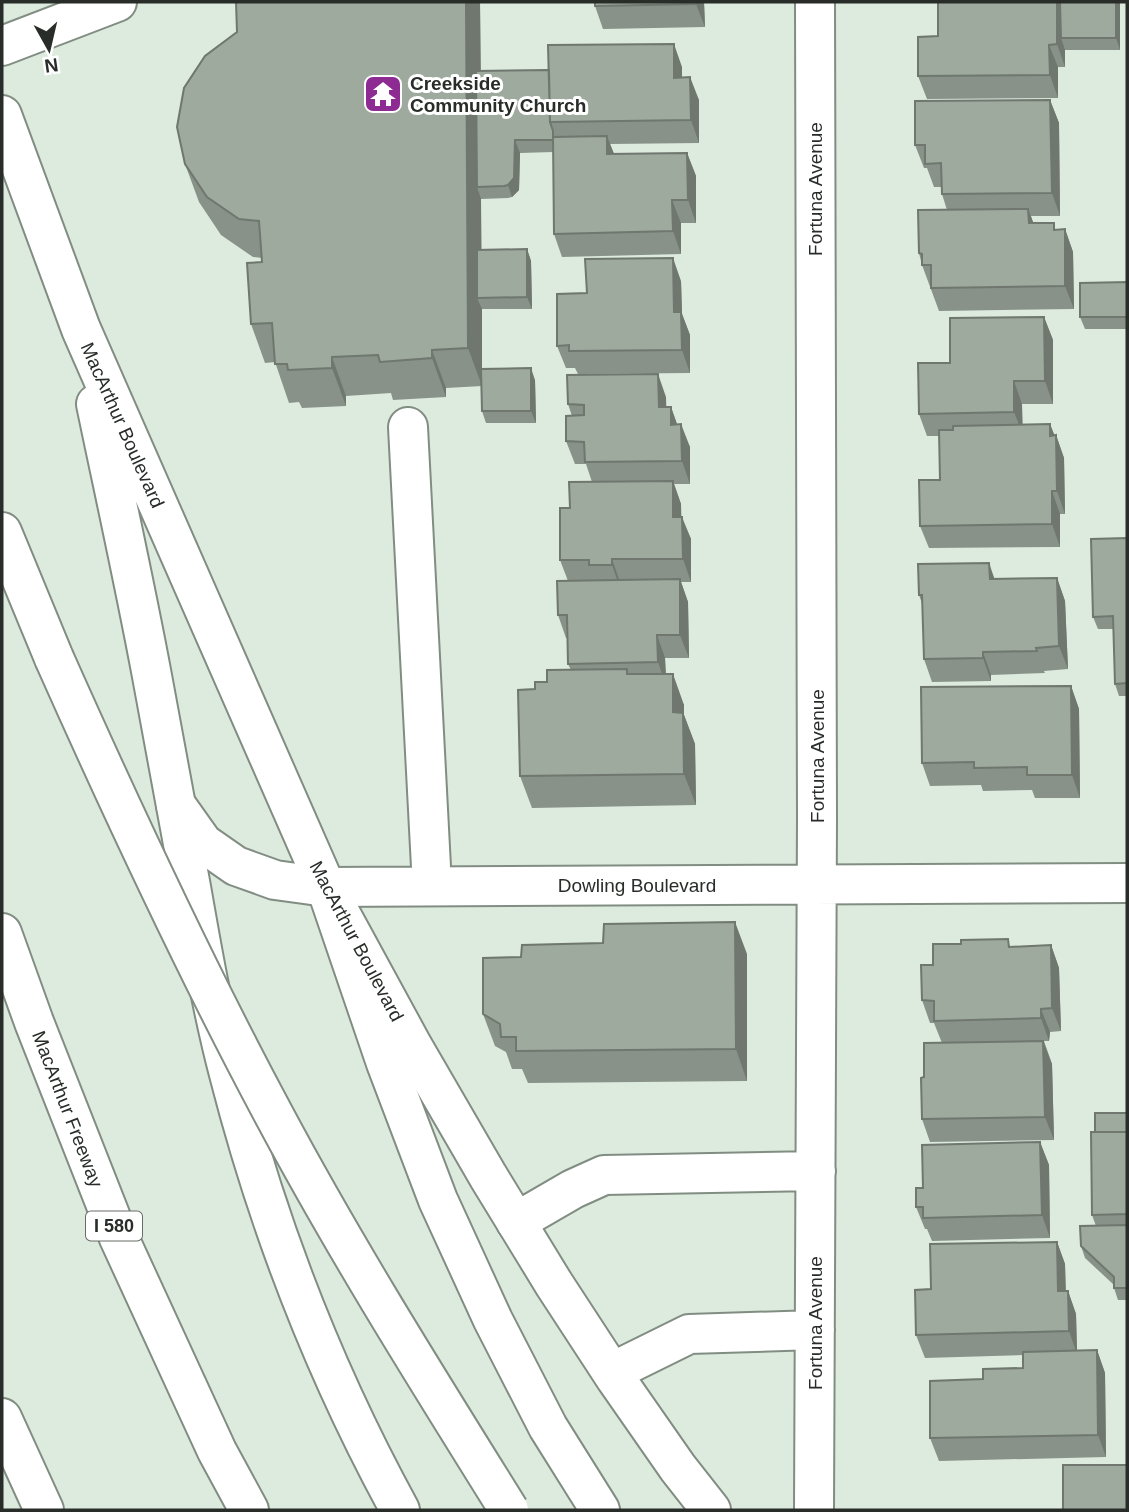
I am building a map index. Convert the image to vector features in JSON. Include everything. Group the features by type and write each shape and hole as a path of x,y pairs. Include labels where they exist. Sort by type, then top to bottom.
{"main road":[{"path":"2,46 117,2"},
{"name":"Fortuna Avenue","path":"814,1510 817,885 815,2"},
{"name":"MacArthur Boulevard","path":"2,115 81,329 326,887 412,1045 516,1222 612,1372 678,1468 711,1510"},
{"name":"MacArthur Boulevard","path":"81,329 150,669 207,977 229,1075 287,1264 332,1372 400,1510"},
{"path":"408,428 432,886"},
{"path":"2,532 112,789 212,997 268,1105 356,1261 509,1510"},
{"name":"Dowling Boulevard","path":"176,805 203,843 236,866 275,880 326,887 1127,883"},
{"path":"326,887 386,1063 438,1200 505,1344 548,1427 600,1510"},
{"name":"MacArthur Freeway","path":"2,933 119,1238 217,1451 249,1510"},
{"path":"516,1222 573,1189 604,1175 816,1171"},
{"path":"612,1372 689,1334 815,1330"},
{"path":"2,1418 44,1510"}],"building":[{"path":"236,2 466,2 468,348 432,350 432,358 380,362 378,355 332,357 332,368 288,370 287,364 275,364 272,323 251,324 247,263 262,262 259,221 239,219 207,197 185,164 177,127 184,88 205,56 237,32"},
{"path":"595,2 696,2 696,4 595,6"},
{"path":"938,2 1057,2 1057,44 1049,45 1050,75 918,76 918,37 938,36"},
{"path":"1060,2 1116,2 1116,38 1061,38"},
{"path":"674,44 674,78 690,77 691,120 550,122 548,45"},
{"path":"549,70 553,140 515,140 514,178 504,186 477,187 476,71"},
{"path":"1050,100 1052,193 942,194 941,163 925,164 925,145 915,145 915,101"},
{"path":"607,136 607,154 687,153 688,200 672,200 673,231 554,234 553,137"},
{"path":"1028,209 1029,223 1054,223 1054,230 1065,229 1065,286 931,288 931,265 922,265 922,254 919,253 918,210"},
{"path":"527,249 527,297 477,298 477,250"},
{"path":"673,258 674,312 681,312 682,350 569,351 569,345 557,346 557,294 587,293 585,259"},
{"path":"1127,282 1127,317 1080,317 1080,283"},
{"path":"1044,317 1045,381 1014,381 1014,412 919,414 918,363 950,363 950,318"},
{"path":"531,368 531,411 482,411 481,369"},
{"path":"658,374 659,407 671,407 671,425 681,424 682,461 585,462 584,442 566,441 566,416 584,415 584,405 568,404 567,375"},
{"path":"1050,424 1050,436 1056,435 1057,491 1052,491 1052,524 920,526 919,480 940,480 939,430 953,430 953,426"},
{"path":"673,481 673,517 682,517 683,559 612,559 612,565 589,565 589,560 560,560 560,508 570,508 569,482"},
{"path":"1127,538 1127,683 1115,684 1113,616 1093,617 1091,539"},
{"path":"989,563 990,579 1057,578 1059,646 1036,648 1037,651 983,652 983,658 924,659 918,564"},
{"path":"680,579 680,635 657,635 658,662 568,664 567,615 558,615 557,581"},
{"path":"627,669 627,674 673,674 673,712 683,713 684,774 520,776 518,690 535,689 535,682 547,682 547,670"},
{"path":"1071,686 1072,775 1027,775 1027,767 974,768 974,762 922,763 921,687"},
{"path":"735,922 736,1049 516,1051 516,1037 501,1037 500,1024 483,1014 483,958 521,957 522,945 603,943 604,924"},
{"path":"1008,939 1009,947 1051,945 1052,1008 1041,1009 1041,1018 934,1021 934,1001 922,1000 921,965 933,965 933,944 961,944 961,940"},
{"path":"1043,1041 1045,1117 922,1119 924,1043"},
{"path":"1095,1113 1127,1113 1127,1132 1095,1132"},
{"path":"1091,1132 1127,1132 1127,1214 1092,1215"},
{"path":"1040,1142 1042,1215 923,1218 923,1207 916,1207 916,1188 923,1188 922,1145"},
{"path":"1127,1225 1127,1288 1114,1288 1114,1277 1081,1246 1080,1226"},
{"path":"1057,1242 1058,1291 1068,1291 1069,1331 916,1335 915,1290 931,1289 930,1244"},
{"path":"1097,1350 1098,1435 930,1438 930,1381 983,1379 983,1369 1023,1368 1023,1352"},
{"path":"1063,1465 1127,1465 1127,1510 1063,1510"}],"place":[{"name":"Creekside Community Church","path":"383,94"}]}
